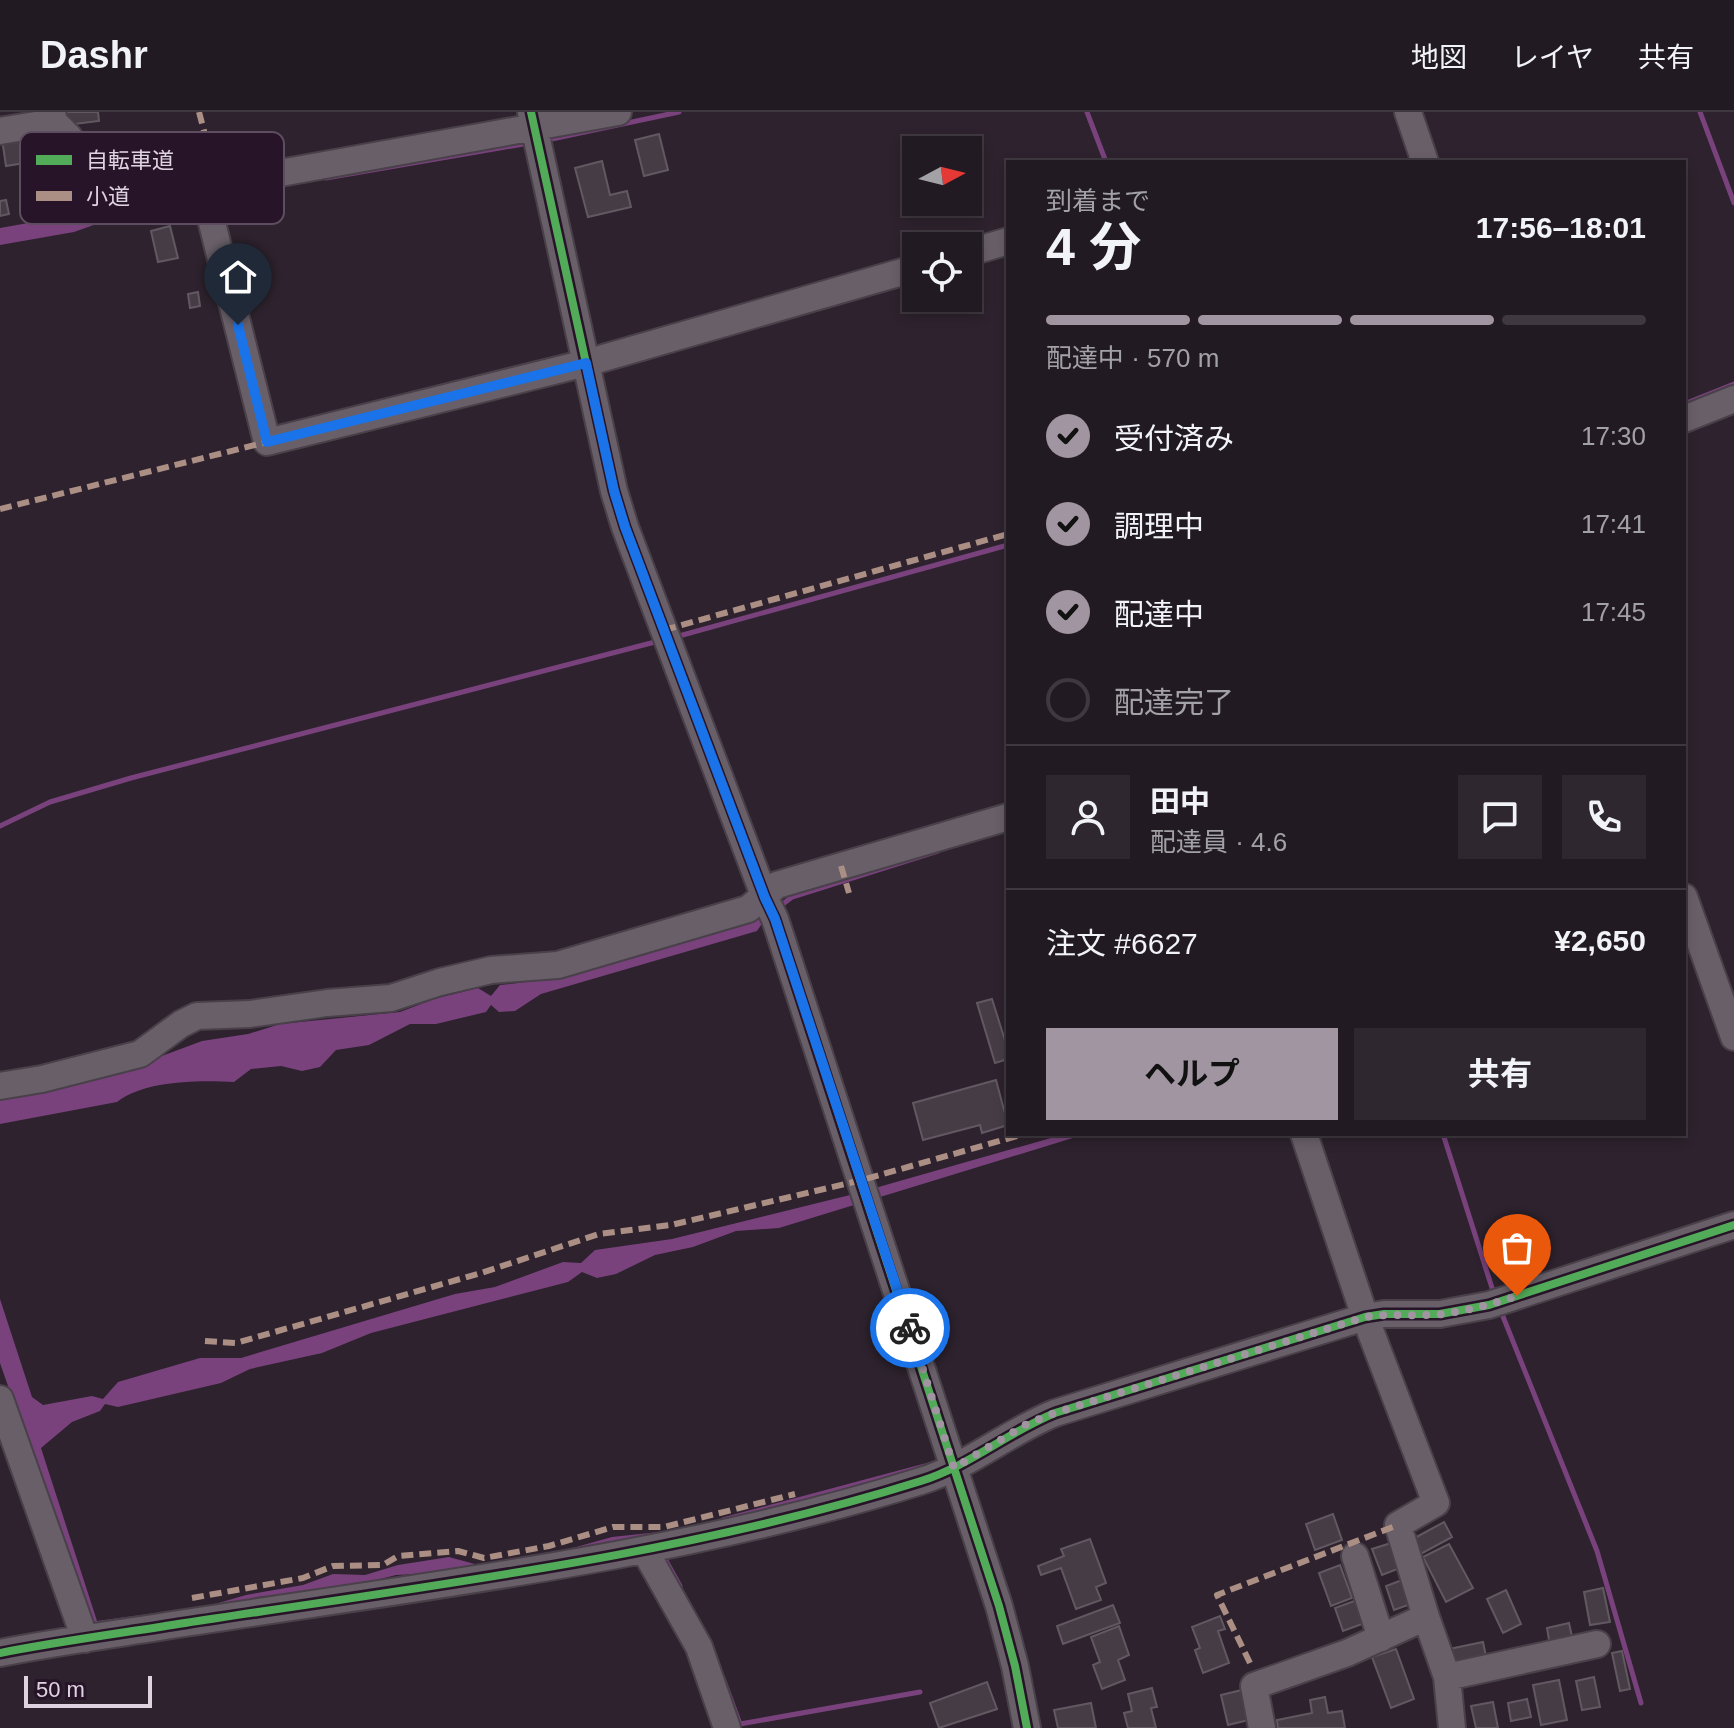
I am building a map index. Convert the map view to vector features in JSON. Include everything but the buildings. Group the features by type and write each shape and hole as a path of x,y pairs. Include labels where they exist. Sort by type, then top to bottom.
{"street":[{"path":"284,181 618,112"},
{"path":"1408,112 1424,160"},
{"path":"0,131 53,117"},
{"path":"535,131 614,491 625,527 769,907 862,1180 999,1606 1027,1728"},
{"path":"212,224 267,442 586,363 902,272"},
{"path":"982,249 1006,242"},
{"path":"1686,418 1734,399"},
{"path":"769,907 777,885 1006,818"},
{"path":"1686,903 1734,1037"},
{"path":"0,1086 42,1079 140,1054 197,1016 250,1014 391,998 491,970 558,965 748,909 769,907"},
{"path":"1305,1136 1365,1317 1436,1503 1398,1525 1447,1677 1452,1728"},
{"path":"0,1653 645,1551 811,1513 924,1480 954,1468 1027,1424 1055,1413 1365,1317 1440,1314 1489,1305 1734,1225"},
{"path":"0,1399 85,1639"},
{"path":"645,1551 699,1647 727,1728"},
{"path":"1355,1556 1381,1638"},
{"path":"1262,1728 1254,1686 1347,1653 1426,1617"},
{"path":"1447,1677 1597,1644"}],"shaded area":[{"path":"22,224 97,224 74,232 0,245 0,228"},
{"path":"762,915 765,919 757,931 541,994 515,1011 499,1012 491,1005 486,1012 436,1024 410,1024 369,1045 336,1050 320,1067 302,1071 281,1066 251,1069 234,1082 157,1085 117,1102 0,1124 0,1100 143,1063 202,1041 248,1034 280,1024 400,1012 434,999 478,988 491,996 500,985 564,975 628,960 752,921"},
{"path":"1058,1136 1076,1137 779,1228 736,1231 693,1247 655,1255 616,1274 597,1278 582,1272 568,1282 371,1333 322,1353 250,1369 221,1383 118,1407 105,1404 100,1411 72,1422 41,1448 97,1621 208,1606 246,1595 303,1585 333,1574 365,1575 398,1565 449,1557 482,1566 551,1554 612,1537 678,1530 481,1571 396,1575 337,1590 257,1597 211,1610 92,1628 0,1363 0,1299 32,1397 43,1405 92,1396 103,1399 118,1382 200,1358 241,1358 455,1294 495,1287 563,1262 581,1263 595,1250 672,1239 854,1194"}],"waterway":[{"path":"547,140 679,112"},
{"path":"1087,112 1105,160"},
{"path":"1700,112 1734,203"},
{"path":"326,178 529,143"},
{"path":"1686,403 1734,384"},
{"path":"679,636 1006,546"},
{"path":"0,826 50,802 131,778 655,642"},
{"path":"779,907 792,897 938,851"},
{"path":"1444,1136 1493,1291 1497,1290"},
{"path":"1502,1314 1597,1551 1641,1703"},
{"path":"723,1520 929,1465"},
{"path":"665,1559 680,1586"},
{"path":"723,1678 740,1724 920,1692"}],"marked path":[{"path":"199,112 204,132"},
{"path":"0,509 267,442"},
{"path":"664,630 1006,535"},
{"path":"841,866 849,893"},
{"path":"205,1341 236,1343 481,1273 599,1234 671,1225 862,1180 1017,1136"},
{"path":"192,1598 303,1578 333,1566 383,1565 398,1556 458,1551 484,1558 549,1546 613,1527 664,1527 795,1494"},
{"path":"1250,1663 1217,1595 1398,1525"}],"cycle path":[{"path":"531,112 614,491 625,527 775,919 999,1606 1027,1728"},
{"path":"0,1653 556,1566 648,1549 831,1507 939,1475 1055,1413 1365,1317 1440,1314 1489,1305 1734,1225"}],"way so far":[{"path":"910,1328 954,1468 1027,1424 1055,1413 1365,1317 1440,1314 1517,1296"}],"route":[{"path":"238,325 267,442 586,363 625,527 775,919 910,1328"}]}
